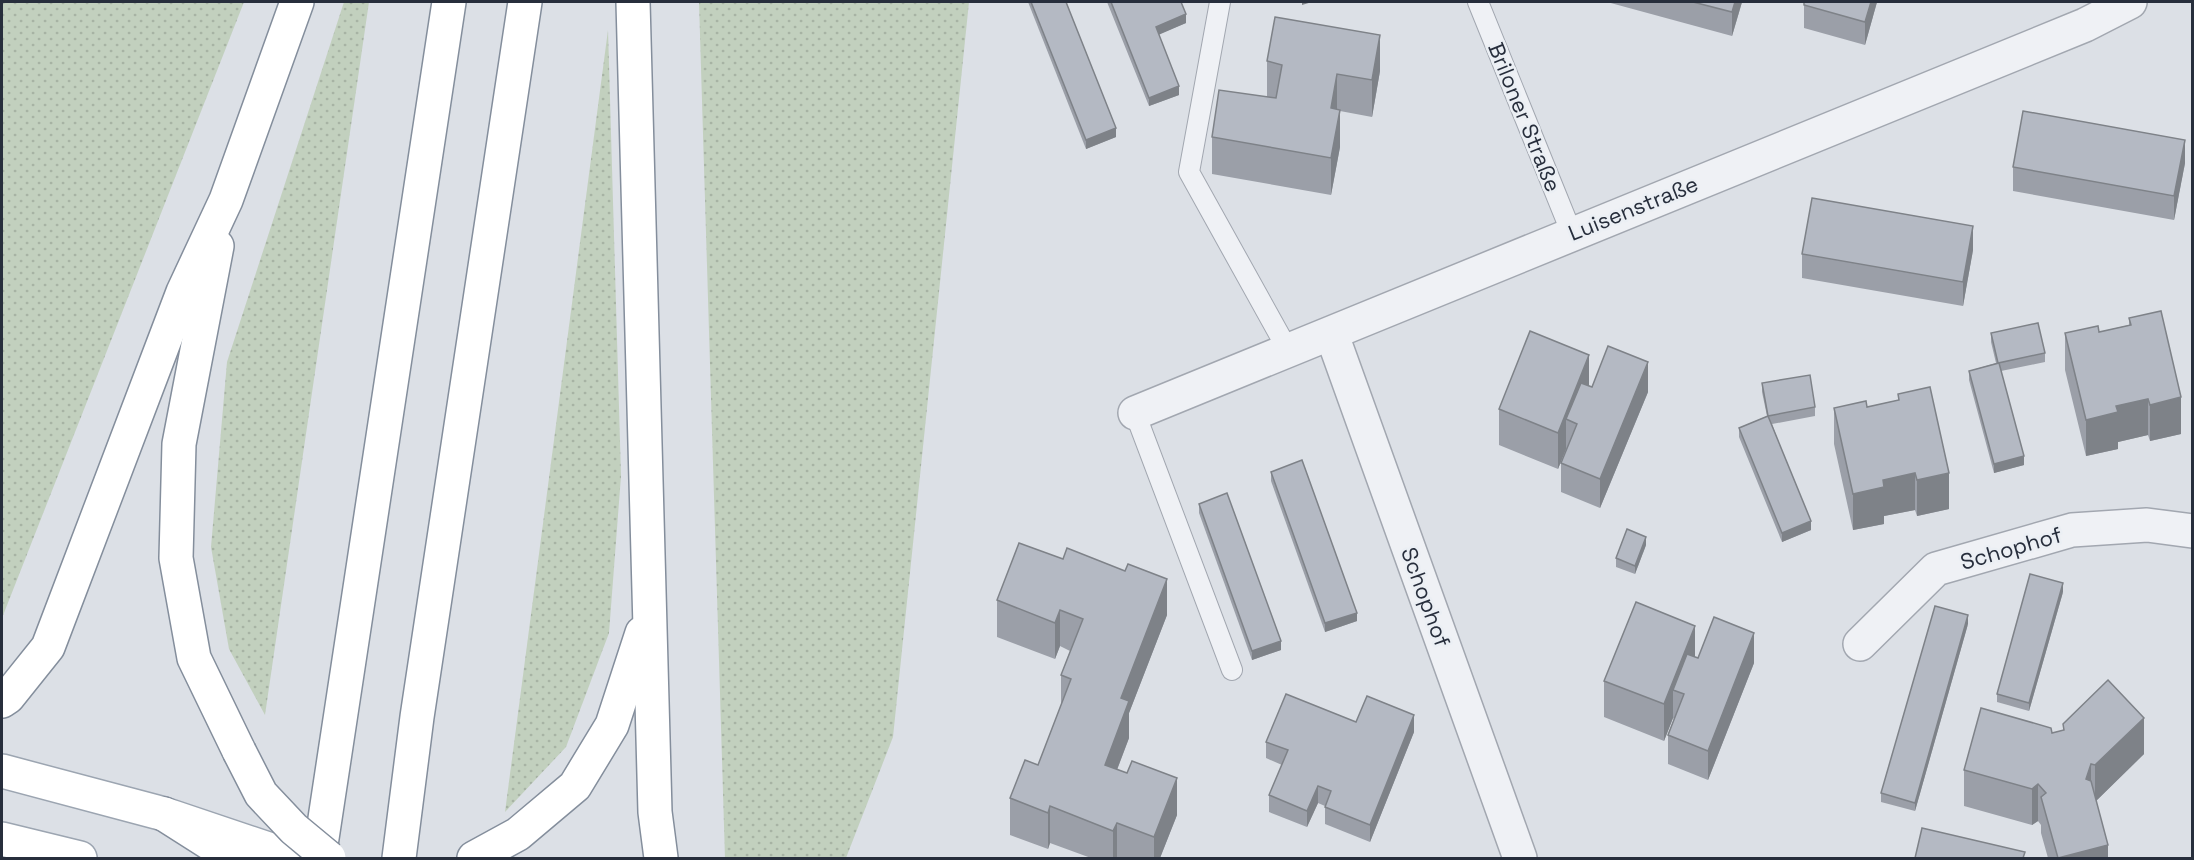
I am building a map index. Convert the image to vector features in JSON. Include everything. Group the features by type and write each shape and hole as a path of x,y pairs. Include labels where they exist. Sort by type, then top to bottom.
{"main road":[{"path":"2,701 9,697 48,647 183,292 226,200 297,2"},
{"path":"319,858 449,2"},
{"path":"399,858 419,705 525,2"},
{"path":"633,2 655,812 661,858"},
{"path":"226,200 179,444 176,558 194,658 261,795 294,829 329,858"},
{"path":"474,858 518,834 575,786 612,725 650,608"},
{"path":"2,771 164,814 224,847 295,858"},
{"path":"2,839 80,858"}],"street":[{"name":"Luisenstraße","path":"1135,413 1289,352 2085,24 2130,2"},
{"name":"Schophof","path":"1332,334 1520,858"},
{"name":"Schophof","path":"1860,644 1936,569 2072,530 2147,525 2193,531"}],"lane":[{"path":"1220,2 1189,172 1289,352"},
{"name":"Briloner Straße","path":"1478,2 1572,234"},
{"path":"1135,413 1232,670"}],"green space":[{"path":"2,2 244,2 2,618"},
{"path":"344,2 369,2 265,715 229,649 211,547 227,362"},
{"path":"699,2 969,2 893,737 846,858 725,858"},
{"path":"608,30 621,476 609,633 566,747 505,812"}],"building":[{"path":"1031,2 1066,2 1116,128 1086,140"},
{"path":"1111,2 1181,2 1186,14 1156,27 1179,86 1149,98"},
{"path":"1693,2 1735,2 1732,12"},
{"path":"1804,2 1871,2 1865,22 1804,5"},
{"path":"1275,17 1380,35 1372,80 1337,74 1331,108 1340,110 1331,158 1212,137 1219,90 1276,98 1282,65 1267,61"},
{"path":"2023,111 2185,140 2174,196 2013,167"},
{"path":"1812,198 1973,226 1963,282 1802,254"},
{"path":"2161,311 2181,397 2150,405 2148,399 2116,406 2118,412 2086,420 2065,333 2098,326 2099,332 2131,325 2129,318"},
{"path":"2038,323 2045,353 1998,363 1991,333"},
{"path":"1530,331 1589,355 1558,433 1499,409"},
{"path":"1608,346 1648,362 1600,479 1561,463 1577,424 1566,419 1581,383 1592,387"},
{"path":"1999,363 2024,456 1994,464 1969,371"},
{"path":"1810,375 1815,407 1768,416 1762,383"},
{"path":"1930,387 1949,473 1917,480 1915,473 1883,480 1884,487 1853,494 1834,408 1866,401 1867,407 1899,400 1898,394"},
{"path":"1768,416 1811,521 1782,533 1739,428"},
{"path":"1302,460 1357,613 1325,623 1271,472"},
{"path":"1227,493 1281,641 1252,651 1199,504"},
{"path":"1627,529 1646,537 1635,566 1616,558"},
{"path":"1019,543 1063,559 1067,548 1125,571 1128,564 1167,579 1121,698 1129,701 1105,765 1127,773 1132,761 1177,778 1154,837 1117,823 1113,831 1050,806 1048,813 1010,798 1025,760 1038,765 1071,679 1061,675 1083,619 1060,610 1055,623 997,600"},
{"path":"2030,574 2063,583 2029,703 1997,694"},
{"path":"1636,602 1695,626 1664,704 1604,681"},
{"path":"1935,606 1968,615 1915,803 1881,793"},
{"path":"1714,617 1754,633 1708,751 1668,735 1684,694 1673,690 1687,654 1698,658"},
{"path":"2108,680 2144,718 2095,765 2091,764 2086,779 2091,781 2108,845 2058,858 2041,797 2046,793 2038,784 2032,789 1964,770 1981,708 2051,728 2052,733 2064,730 2063,724"},
{"path":"1286,694 1356,722 1367,696 1414,715 1370,825 1325,807 1331,791 1318,786 1307,811 1269,795 1288,750 1266,742"},
{"path":"1922,828 2025,852 2023,858 1915,858"}]}
